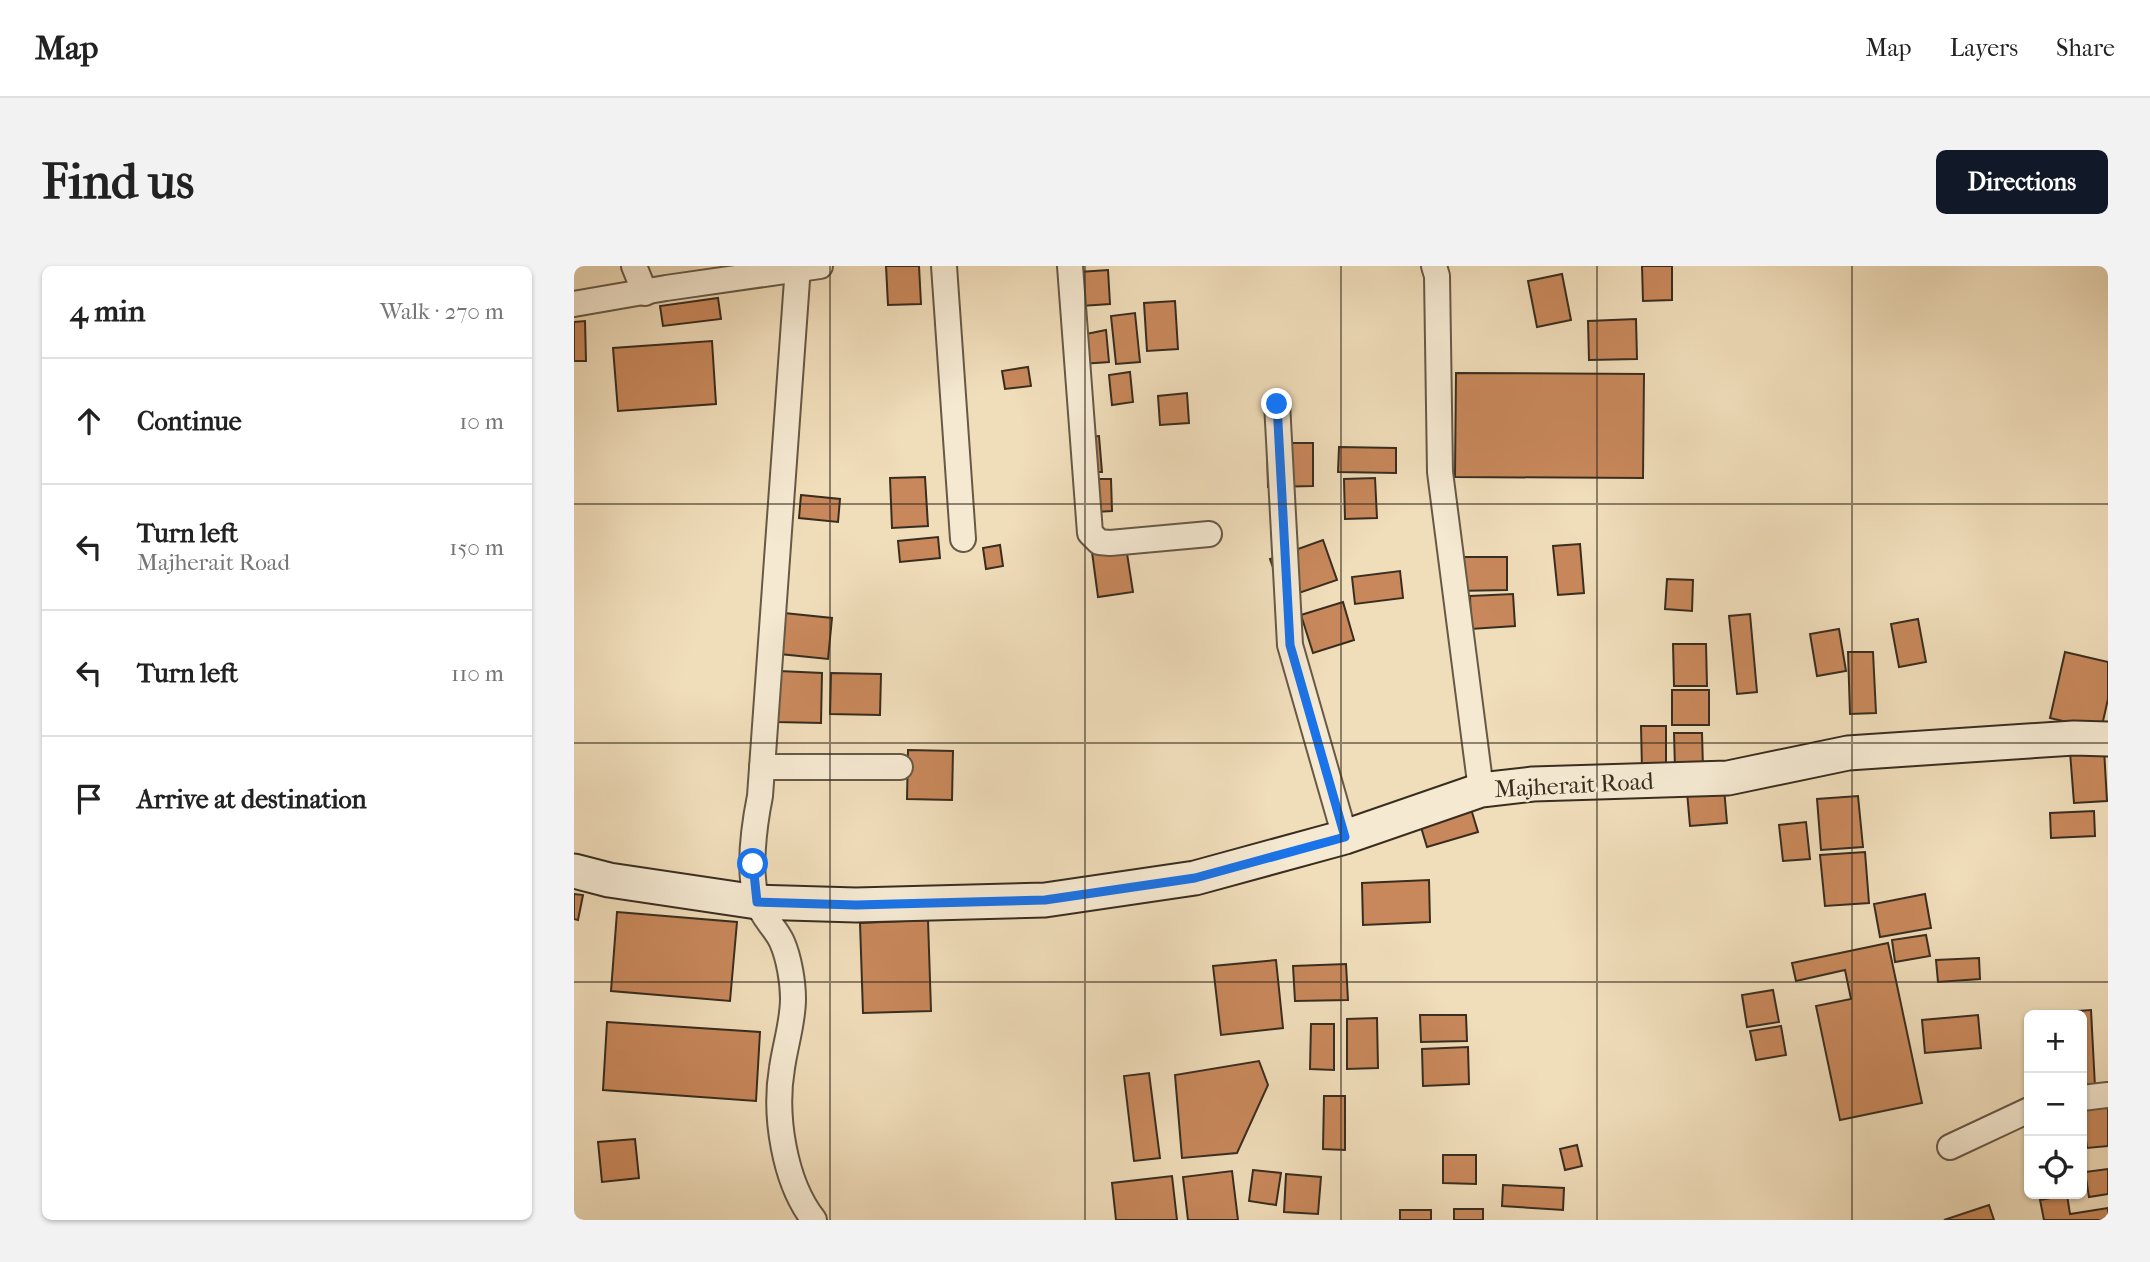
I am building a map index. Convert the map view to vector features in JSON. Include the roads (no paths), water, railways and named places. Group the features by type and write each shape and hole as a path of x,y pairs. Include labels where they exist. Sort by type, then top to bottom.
{"street":[{"path":"634,266 645,293"},
{"path":"944,266 963,539"},
{"path":"1070,266 1090,533 1099,542 1110,543 1209,534"},
{"path":"1434,266 1437,276 1440,472 1482,790"},
{"path":"574,304 806,267 760,796 754,826 753,864 757,902 782,943 789,969 793,1000 781,1070 779,1110 786,1157 805,1209 814,1220"},
{"path":"1277,404 1290,645 1345,837"},
{"name":"Majherait Road","path":"574,871 609,880 757,902 856,905 1045,900 1195,878 1345,837 1482,790 1533,784 1728,778 1848,753 2074,738 2108,739"},
{"path":"762,767 900,767"},
{"path":"2087,1097 2108,1095"},
{"path":"1950,1147 2024,1112"}]}
